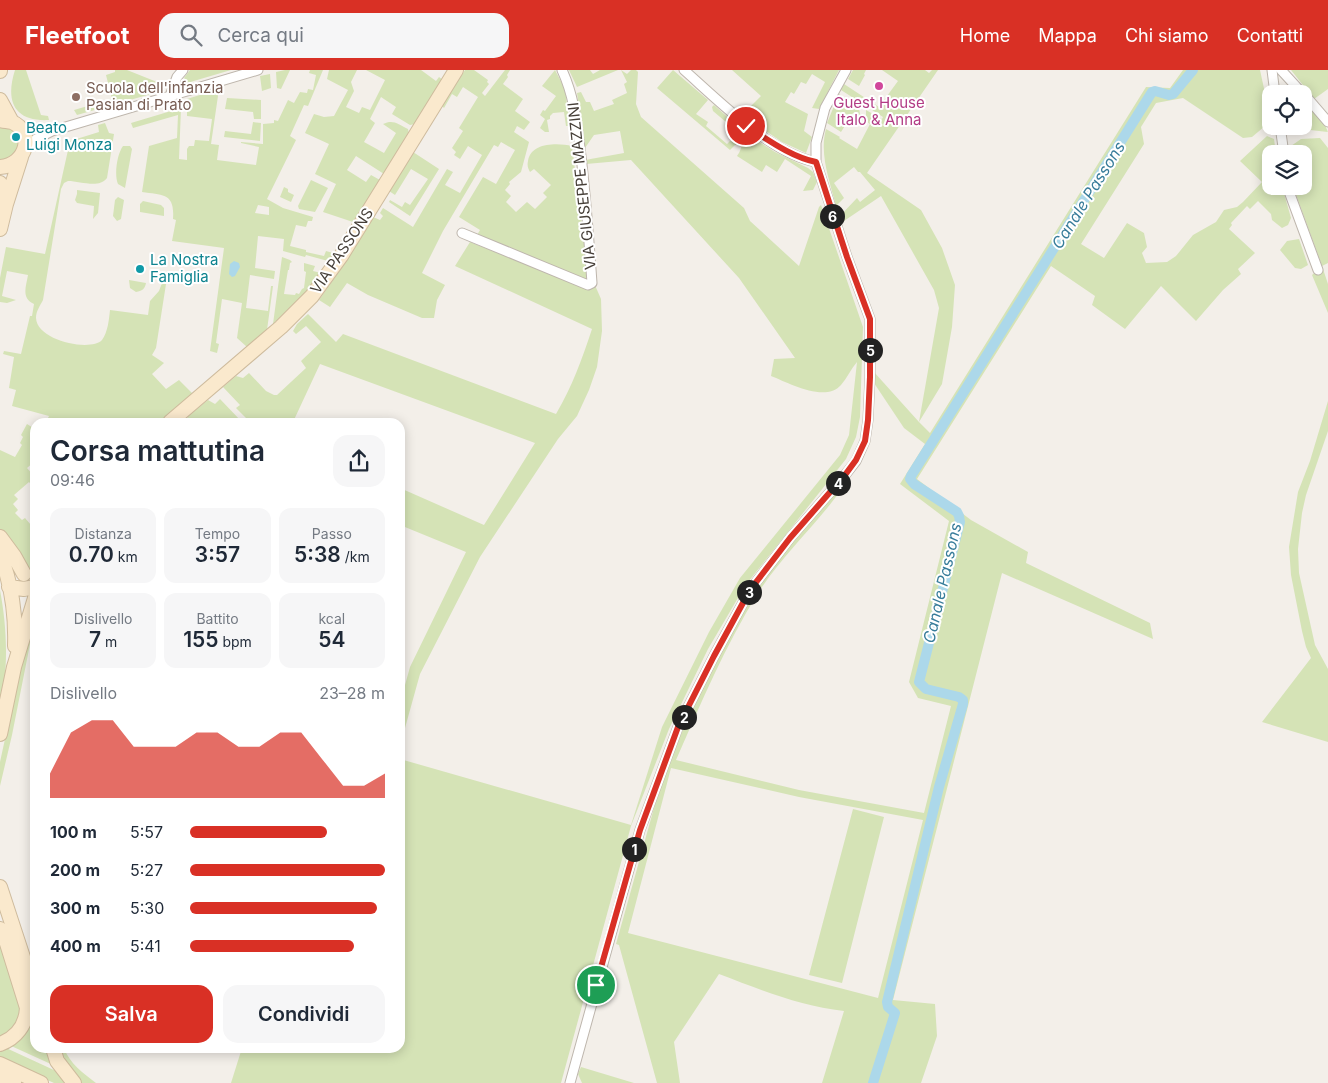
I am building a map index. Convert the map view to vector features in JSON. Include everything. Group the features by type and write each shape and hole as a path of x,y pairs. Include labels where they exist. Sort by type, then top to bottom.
{"street":[{"path":"170,96 177,77 182,70"},
{"path":"0,167 12,165 36,139 52,131 258,70"},
{"name":"VIA PASSONS","path":"175,418 281,327 312,296 341,256 456,70"},
{"name":"VIA GIUSEPPE MAZZINI","path":"462,233 588,285 592,283 586,200 576,119 571,89 562,70"},
{"path":"684,70 746,126 779,147 816,162"},
{"path":"570,1083 640,830 678,727 750,590 790,538 845,475 856,460 865,441 870,377 870,319 838,231 816,162 816,144 825,108 846,70"},
{"path":"1272,70 1274,85"},
{"path":"1280,70 1295,85"},
{"path":"0,100 11,124 25,138 23,153 0,229"},
{"path":"1312,103 1328,122"},
{"path":"11,124 52,131"},
{"path":"0,183 6,204"},
{"path":"1290,195 1318,270"},
{"path":"0,537 29,572 9,587"},
{"path":"0,554 9,587 16,633 14,667"},
{"path":"9,587 24,590 30,588"},
{"path":"0,734 14,667 30,614"},
{"path":"0,887 4,934 27,1008 27,1018 23,1026 0,1044"},
{"path":"4,921 30,982"},
{"path":"54,1053 74,1083"},
{"path":"0,1064 41,1083"},
{"path":"0,1076 14,1083"}],"green space":[{"path":"15,70 26,70 41,115 48,116 49,120 37,120 28,117 20,113 15,107 11,91"},
{"path":"115,70 127,70 157,82 159,86 151,94 77,115 74,110 112,99 106,75 115,72"},
{"path":"190,70 231,70 187,83 184,78"},
{"path":"290,70 281,89 277,88 276,72"},
{"path":"310,70 323,70 308,106 304,105 290,136 296,140 267,199 283,208 313,217 312,221 308,221 306,227 296,225 290,246 324,256 326,251 333,253 328,261 306,255 305,257 283,251 284,239 258,236 255,268 275,271 274,279 250,275 246,308 268,311 271,286 273,286 267,330 247,347 237,338 242,303 222,299 216,343 219,344 217,353 210,351 224,248 172,241 176,220 173,219 170,200 162,195 142,192 149,146 177,138 178,115 133,128 131,123 181,108 179,159 187,160 187,149 189,146 194,146 195,140 209,141 212,119 187,116 187,99 219,89 211,144 219,145 217,160 256,165 259,147 241,142 263,144 263,124 274,123 274,120 278,121 288,100 294,103 300,92 307,93 308,89 313,90 316,75 309,73","holes":["258,205 269,207 269,215 255,213"]},
{"path":"329,70 357,70 351,82 354,91 346,107 359,113 362,107 370,110 385,80 366,70 421,70 436,81 439,77 443,80 415,124 410,125 392,114 396,107 381,97 370,119 375,123 364,142 384,153 396,133 383,124 390,122 408,129 409,134 384,174 356,156 347,170 366,182 371,175 380,180 353,222 323,212 336,184 315,174 329,144 305,133 314,114 324,117 334,116 348,90 327,79"},
{"path":"465,70 474,70 488,80 489,84 482,93 485,96 505,70 510,70 503,84 523,99 515,111 530,122 524,130 517,126 514,132 529,142 521,172 509,182 510,184 505,190 511,196 506,202 516,212 527,202 535,209 547,197 543,193 551,185 534,169 530,172 528,168 530,155 534,150 553,144 572,146 589,280 583,280 477,235 480,230 459,217 483,177 496,184 515,150 501,142 498,147 494,145 443,231 422,273 445,285 437,300 434,318 422,318 368,295 347,283 330,307 319,300 373,217 380,220 383,216 380,213 383,208 413,227 447,169 453,172 445,185 460,193 482,155 468,146 460,159 454,155 456,152 452,148 463,131 459,128 478,97 463,87 457,97 452,94 444,108 442,106"},
{"path":"555,70 565,89 570,126 566,126 564,112 553,113 550,119 547,120 549,132 545,132 540,128 545,119 540,115 556,96 542,86"},
{"path":"569,70 590,70 593,74 600,70 618,70 577,87"},
{"path":"621,70 627,74 631,70 636,70 638,72 636,104 641,117 744,208 750,221 799,266 821,205 863,327 860,417 856,437 846,459 745,586 708,649 669,729 631,826 561,1083 231,1083 240,1053 405,1053 405,760 631,825 662,727 709,632 740,578 840,455 849,435 857,362 841,385 834,390 826,392 807,390 771,376 774,359 795,358 739,278 631,160 586,164 585,160 624,153 620,131 594,135 585,148 577,93 581,92 586,102 590,102 594,111 614,104 612,100 627,93 624,84 627,82"},
{"path":"673,70 708,100 696,114 708,122 706,126 727,144 730,141 736,143 730,150 657,88"},
{"path":"732,70 839,70 819,109 812,108 825,82 812,74 806,84 801,82 794,94 791,92 785,102 808,114 804,131 812,137 806,153 782,142 742,115 761,96"},
{"path":"853,70 866,70 859,86 848,79"},
{"path":"882,70 925,70 929,73 932,70 938,70 867,173 921,210 942,248 955,285 952,327 942,384 919,422 939,308 934,290 881,196 841,223 839,217 857,198 860,202 875,190 854,167 834,183 844,198 836,206 826,168 824,148 826,129 857,149 870,124 853,113 841,132 827,123 839,94 857,106 860,114 866,117 866,110 882,119 883,117 841,90 844,84 879,107 898,81"},
{"path":"1183,70 1260,70 1263,85 1262,129 1252,137 1243,138 1183,98 1156,103 1141,127 1144,144 1081,244 1104,258 1127,223 1144,233 1147,247 1142,253 1146,263 1167,262 1176,256 1193,235 1216,222 1224,210 1237,207 1262,182 1262,195 1285,195 1291,218 1288,225 1282,228 1272,220 1271,214 1258,201 1250,209 1247,206 1231,223 1232,225 1229,229 1255,253 1238,269 1241,274 1223,290 1196,321 1161,286 1125,329 1092,305 1095,296 1051,266 917,479 971,520 1028,552 1026,563 1150,623 1153,639 1002,573 893,1000 935,1004 937,1036 921,1083 822,1083 844,1011 796,1001 719,974 674,1042 680,1083 657,1083 619,945 616,944 659,790 670,758 716,658 756,588 783,552 859,461 837,496 783,559 758,593 724,654 676,760 799,790 924,813 951,706 918,698 909,682 949,521 900,484 925,444 904,428 874,383 874,372 930,433 1146,87 1170,88","holes":["671,768 799,797 923,820 878,998 628,933"]},
{"path":"1291,70 1328,70 1328,89 1314,99 1312,96 1312,85 1303,85"},
{"path":"270,74 271,88 262,91 260,76"},
{"path":"227,98 261,100 261,119 254,119 253,112 225,109"},
{"path":"714,105 742,130 736,134 732,132 733,128 713,111 712,107"},
{"path":"1312,109 1323,121 1328,132 1312,130"},
{"path":"253,122 261,123 260,141 224,137 225,131 251,134"},
{"path":"105,123 109,133 114,134 107,178 94,184 68,181 64,183 61,189 43,300 37,311 36,318 39,326 45,333 54,338 77,344 87,345 96,343 102,340 106,333 110,310 148,315 150,301 159,291 162,283 166,284 156,348 152,355 164,363 152,374 166,389 179,380 193,394 166,418 48,418 49,416 12,406 16,390 9,388 14,357 3,354 4,351 21,354 34,304 27,299 26,295 28,275 7,271 2,296 16,300 7,303 0,302 0,278 6,247 45,254 70,141 99,132 98,125"},
{"path":"0,126 14,130 18,135 19,141 15,153 0,160"},
{"path":"745,133 775,152 813,172 817,182 813,190 803,191 811,176 785,159 777,172 766,165 762,172 737,156 741,150"},
{"path":"1267,136 1274,139 1275,145 1262,145 1262,182 1240,161"},
{"path":"1320,138 1328,148 1328,263 1322,266 1296,195 1312,195 1312,145 1292,145 1301,139"},
{"path":"123,146 130,146 132,149 125,188 118,184 116,175 118,159"},
{"path":"413,152 439,169 410,216 389,202 390,200 402,207 405,202 410,205 428,179 411,169 395,195 389,191"},
{"path":"311,180 328,188 315,212 299,209 298,206"},
{"path":"284,187 294,195 291,202 280,197"},
{"path":"77,190 100,193 98,213 93,219 94,206 77,203 75,200"},
{"path":"118,197 124,200 121,219 117,221 113,216 115,200"},
{"path":"143,201 161,205 164,208 164,216 140,212 140,204"},
{"path":"1299,239 1308,265 1301,269 1295,268 1280,250 1287,241"},
{"path":"470,242 585,288 594,283 601,299 602,331 597,367 577,416 558,439 480,557 420,674 405,728 405,685 410,667 466,552 405,527 405,490 484,525 535,443 320,364 295,418 246,418 236,408 240,405 223,387 236,376 243,378 249,373 266,391 277,395 306,368 301,361 321,342 306,326 296,334 293,331 297,324 308,314 336,342 343,334 556,414 576,373 592,329 455,266"},
{"path":"282,257 292,262 288,270 284,294 299,294 304,288 306,272 304,271 304,263 315,266 313,271 321,273 306,292 273,324"},
{"path":"1322,266 1328,284 1328,313 1312,275"},
{"path":"129,280 146,283 146,285 143,289 136,292 130,288"},
{"path":"220,399 238,418 187,417 208,400 215,404"},
{"path":"1328,401 1328,431 1306,495 1298,549 1299,573 1315,645 1328,669 1328,742 1262,722 1311,658 1302,631 1291,575 1289,547 1298,492 1310,461"},
{"path":"27,424 30,426 30,465 27,468 30,471 30,483 29,482 14,495 18,499 13,504 18,510 15,513 22,520 25,518 30,524 30,568 24,567 0,530 0,450 15,457 22,445 20,443 23,437 21,435"},
{"path":"0,590 4,619 6,663 0,706"},
{"path":"30,629 30,644 0,786 0,762"},
{"path":"853,809 884,817 842,983 809,975"},
{"path":"0,938 21,1005 19,1024 0,1039"},
{"path":"30,1014 30,1053 48,1053 53,1065 9,1045"},
{"path":"4,1047 56,1071 66,1083 54,1083 0,1058 0,1049"},
{"path":"59,1053 66,1053 73,1063 96,1083 79,1083"},
{"path":"581,1067 634,1083 582,1083 578,1074"}],"water":[{"path":"234,261 239,263 240,267 235,276 232,277 229,274 230,264"}],"waterway":[{"name":"Canale Passons","path":"873,1083 895,1013 888,1007 887,1002 939,787 963,704 963,700 959,697 926,689 919,682 960,522 959,516 957,512 914,484 910,479 1152,92 1173,94 1193,70"}],"place":[{"name":"Guest House Italo & Anna","path":"879,86"},
{"name":"Scuola dell'infanzia Pasian di Prato","path":"76,97"},
{"name":"Beato Luigi Monza","path":"16,137"},
{"name":"La Nostra Famiglia","path":"140,269"}],"route":[{"path":"596,985 640,830 678,727 750,590 790,538 845,475 856,460 865,441 870,377 870,319 828,204 816,162 779,147 746,126"}]}
